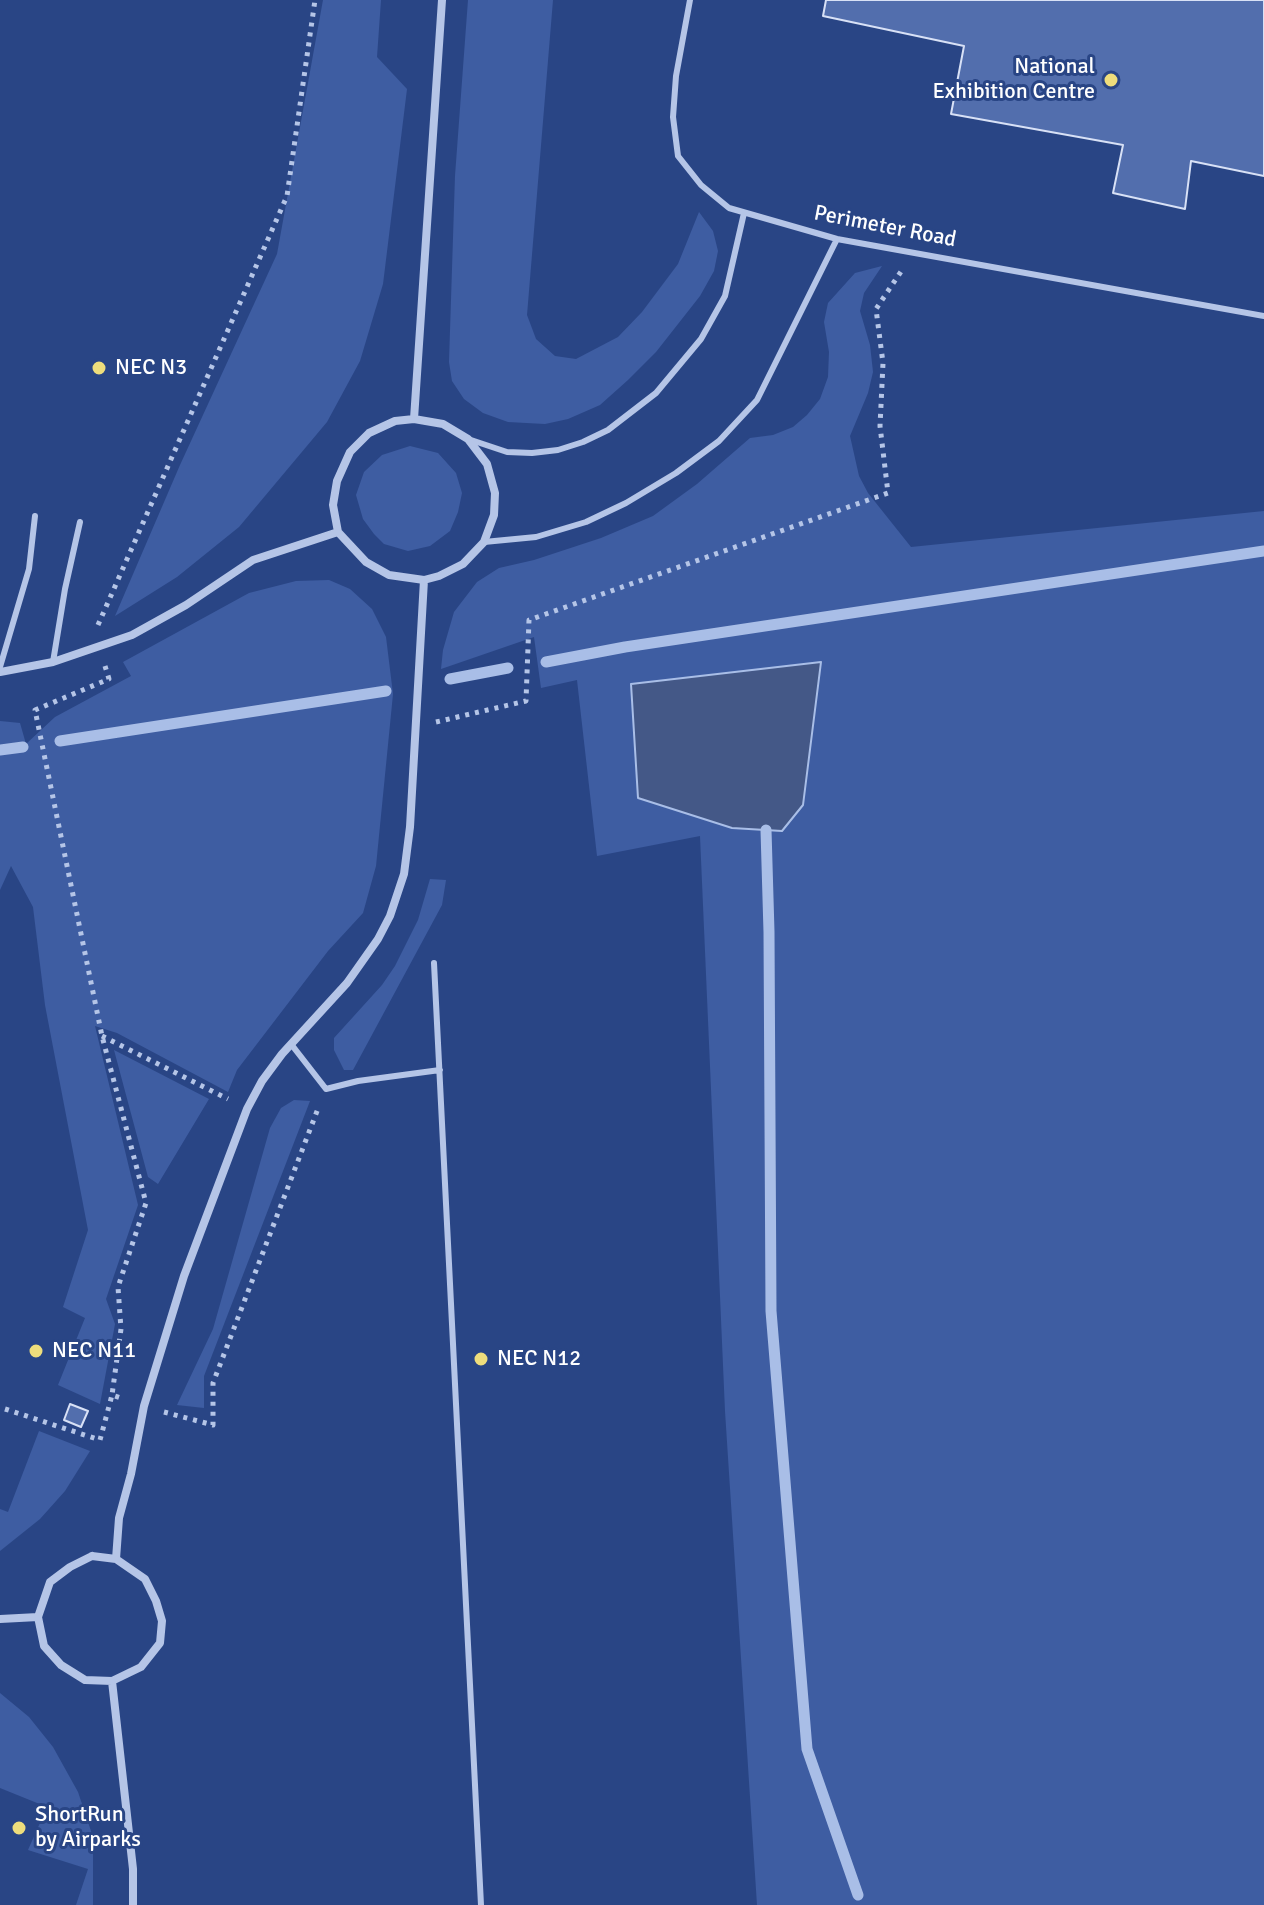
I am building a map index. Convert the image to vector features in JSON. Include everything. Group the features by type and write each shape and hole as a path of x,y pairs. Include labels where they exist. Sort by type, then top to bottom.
{"street":[{"path":"414,419 442,0"},
{"path":"414,419 443,424 468,439 487,464 495,493 494,515 484,542 463,564 424,580 389,575 366,562 338,532 333,505 337,481 350,452 369,433 395,421 414,419"},
{"path":"0,669 53,662 132,635 253,560 338,532"},
{"path":"116,1559 119,1518 144,1406 184,1276 247,1109 262,1081 347,983 378,939 390,916 404,874 410,827 424,580"},
{"path":"92,1556 116,1559 145,1579 162,1621 160,1643 141,1667 112,1681 85,1680 61,1665 44,1646 38,1617 50,1582 70,1567 92,1556"},
{"path":"0,1619 38,1617"},
{"path":"112,1681 133,1869 133,1905"}],"lane":[{"name":"Perimeter Road","path":"690,0 676,76 673,117 678,156 701,185 729,208 837,239 1264,316"},
{"path":"468,439 507,452 558,450 608,430 656,393 701,339 725,296 744,213"},
{"path":"484,542 536,537 586,522 626,503 676,473 719,441 757,400 837,239"},
{"path":"0,669 29,569 35,516"},
{"path":"53,662 80,522"},
{"path":"434,963 481,1905"},
{"path":"291,1044 326,1089 358,1081 440,1070"}],"path":[{"path":"5,1409 100,1440 112,1395 121,1329 118,1287 146,1203 102,1036 35,710 109,679 100,646 98,622 287,196 315,0"},
{"path":"415,726 526,701 529,620 888,493 880,426 883,363 876,309 914,252"},
{"path":"102,1036 247,1109"},
{"path":"112,1395 213,1425 213,1383 326,1089"}],"shaded area":[{"path":"323,0 381,0 377,57 407,89 383,284 360,361 327,422 239,527 177,577 115,616 277,254"},
{"path":"468,0 553,0 527,315 536,339 555,356 576,359 618,337 642,312 678,264 699,212 713,231 718,251 714,271 700,296 656,352 628,380 600,405 568,419 545,424 508,422 483,413 464,399 452,381 449,362 455,176"},
{"path":"882,266 864,293 860,311 870,345 873,372 850,436 859,476 868,493 911,547 1264,511 1264,1905 757,1905 725,1411 700,836 597,856 577,680 541,688 534,637 441,669 454,612 477,582 499,568 601,538 653,516 697,484 750,438 773,435 793,427 807,415 820,399 828,377 829,352 824,322 828,303 855,273"},
{"path":"410,446 438,453 456,473 462,493 450,531 430,546 408,551 384,544 374,534 363,519 356,495 364,472 382,455"},
{"path":"329,580 350,589 372,609 386,637 393,694 376,866 363,913 328,951 237,1070 228,1092 117,1033 95,1026 138,1205 106,1299 115,1324 100,1404 58,1385 85,1318 63,1307 88,1230 45,1005 33,907 11,866 0,890 0,721 20,723 26,744 55,717 131,676 123,662 249,593 296,581"},
{"path":"821,662 803,805 782,831 732,828 638,798 631,684"},
{"path":"430,879 446,880 442,905 353,1070 344,1070 334,1050 334,1038 395,966 418,920"},
{"path":"114,1050 209,1099 158,1184 148,1177"},
{"path":"294,1100 310,1101 204,1376 204,1408 177,1405 213,1329 270,1128 281,1108"},
{"path":"39,1431 90,1451 65,1491 40,1519 0,1551 0,1509 8,1512"},
{"path":"0,1693 29,1717 53,1747 78,1792 93,1837 93,1905 76,1905 88,1869 28,1850 47,1807 0,1788"}],"building":[{"name":"National Exhibition Centre","path":"826,0 1264,0 1264,176 1191,161 1185,209 1113,193 1123,145 951,114 964,46 823,16"},
{"path":"70,1404 88,1411 81,1427 64,1420"}],"waterway":[{"path":"546,662 625,647 1264,551"},
{"path":"450,679 508,668"},
{"path":"60,741 386,691"},
{"path":"0,750 23,747"},
{"path":"766,830 771,1311 807,1749 858,1895"}],"place":[{"name":"National Exhibition Centre","path":"1111,80"},
{"name":"NEC N3","path":"99,368"},
{"name":"NEC N11","path":"36,1351"},
{"name":"NEC N12","path":"481,1359"},
{"name":"ShortRun by Airparks","path":"19,1828"}]}
